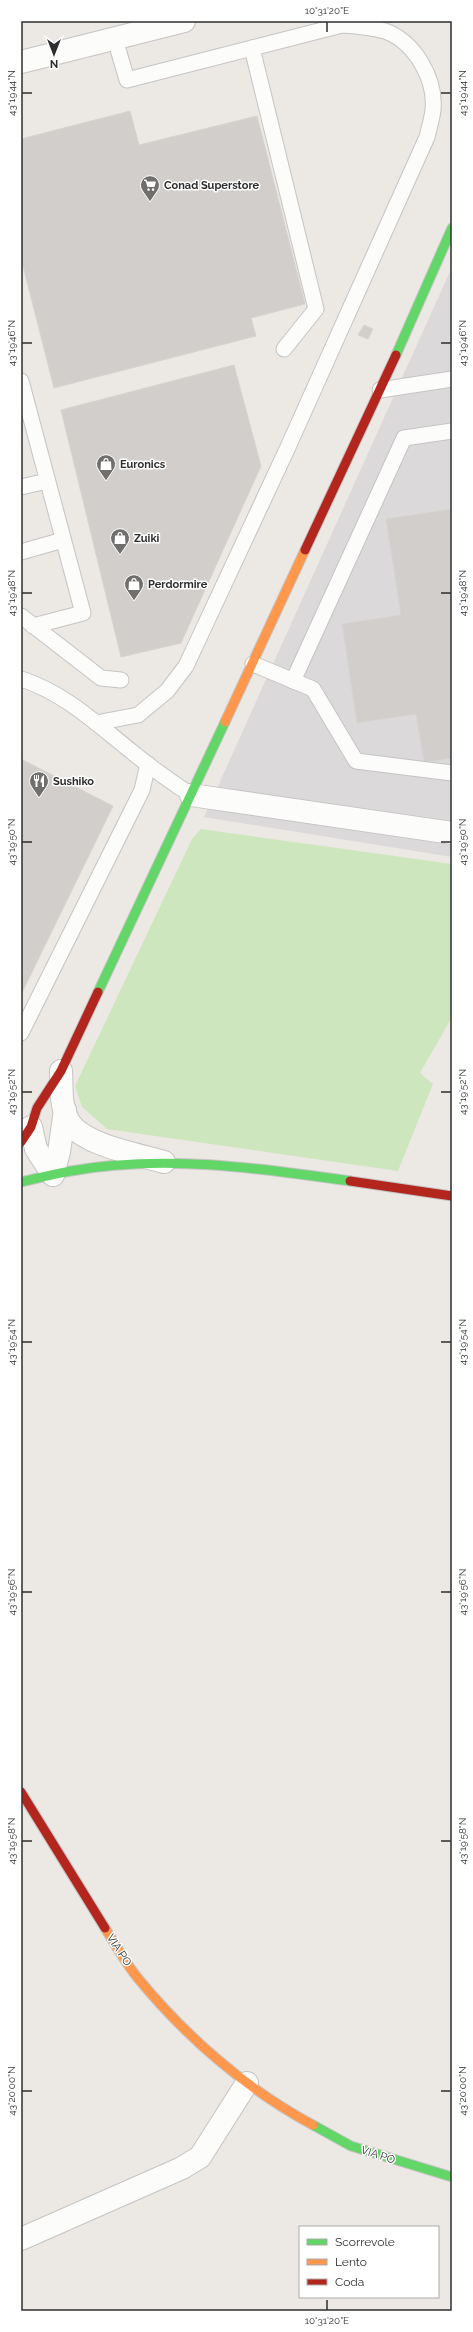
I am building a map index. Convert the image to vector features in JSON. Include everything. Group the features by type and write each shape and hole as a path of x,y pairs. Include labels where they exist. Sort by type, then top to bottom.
{"main road":[{"path":"26,1135 37,1108 61,1071 253,664 380,390 452,228"},
{"path":"21,1182 102,1167 172,1164 236,1167 452,1196"},
{"name":"VIA PO","path":"21,1792 85,1897 136,1976 194,2039 247,2083 306,2121 351,2146 452,2177"}],"street":[{"path":"21,62 184,21"},
{"path":"191,795 452,833"},
{"path":"61,1071 62,1097 68,1120 83,1136 117,1149 172,1164"},
{"path":"53,1175 59,1152 65,1110"},
{"path":"26,1135 53,1175"},
{"path":"21,2239 182,2168 200,2157 212,2141 231,2106 247,2083"}],"lane":[{"path":"96,723 138,715 167,691 186,666 291,440 427,137 433,109 432,88 424,66 405,44 386,31 342,25 127,80 115,39"},
{"path":"252,48 316,309 284,349"},
{"path":"380,390 452,379"},
{"path":"21,381 26,417 48,481 83,613 33,626"},
{"path":"293,681 404,438 452,431"},
{"path":"21,487 48,481"},
{"path":"21,552 63,540"},
{"path":"21,616 101,678 121,680"},
{"path":"253,664 313,689 356,761 452,773"},
{"path":"21,679 37,684 80,710 148,764 191,795"},
{"path":"21,1033 142,790 148,764"}],"shaded area":[{"path":"452,267 452,857 204,817"}],"green space":[{"path":"201,829 452,864 452,1017 420,1073 433,1084 398,1171 107,1129 82,1107 75,1086 192,839"}],"building":[{"name":"Conad Superstore","path":"130,111 139,145 257,116 305,304 251,318 256,336 54,388 21,258 21,139"},
{"path":"364,325 373,329 368,339 358,335"},
{"path":"234,365 261,466 181,643 121,657 61,410"},
{"path":"452,509 452,758 424,762 416,714 357,723 342,624 401,615 386,519"},
{"path":"21,759 113,806 31,974 21,970"},
{"path":"21,970 31,974 21,995"}],"traffic: fast":[{"path":"396,355 452,228"},
{"path":"98,992 225,722"},
{"path":"21,1182 65,1172 105,1166 175,1163 246,1168 350,1181"},
{"path":"313,2125 351,2146 452,2177"}],"traffic: slow":[{"path":"225,722 305,550"},
{"path":"105,1928 137,1977 175,2020 196,2040 218,2060 264,2095 313,2125"}],"traffic: jam":[{"path":"305,550 396,355"},
{"path":"21,1142 31,1127 37,1108 61,1071 98,992"},
{"path":"350,1181 452,1196"},
{"path":"21,1792 105,1928"}],"place":[{"name":"Conad Superstore","path":"150,202"},
{"name":"Euronics","path":"106,481"},
{"name":"Zuiki","path":"120,555"},
{"name":"Perdormire","path":"134,601"},
{"name":"Sushiko","path":"39,798"}]}
